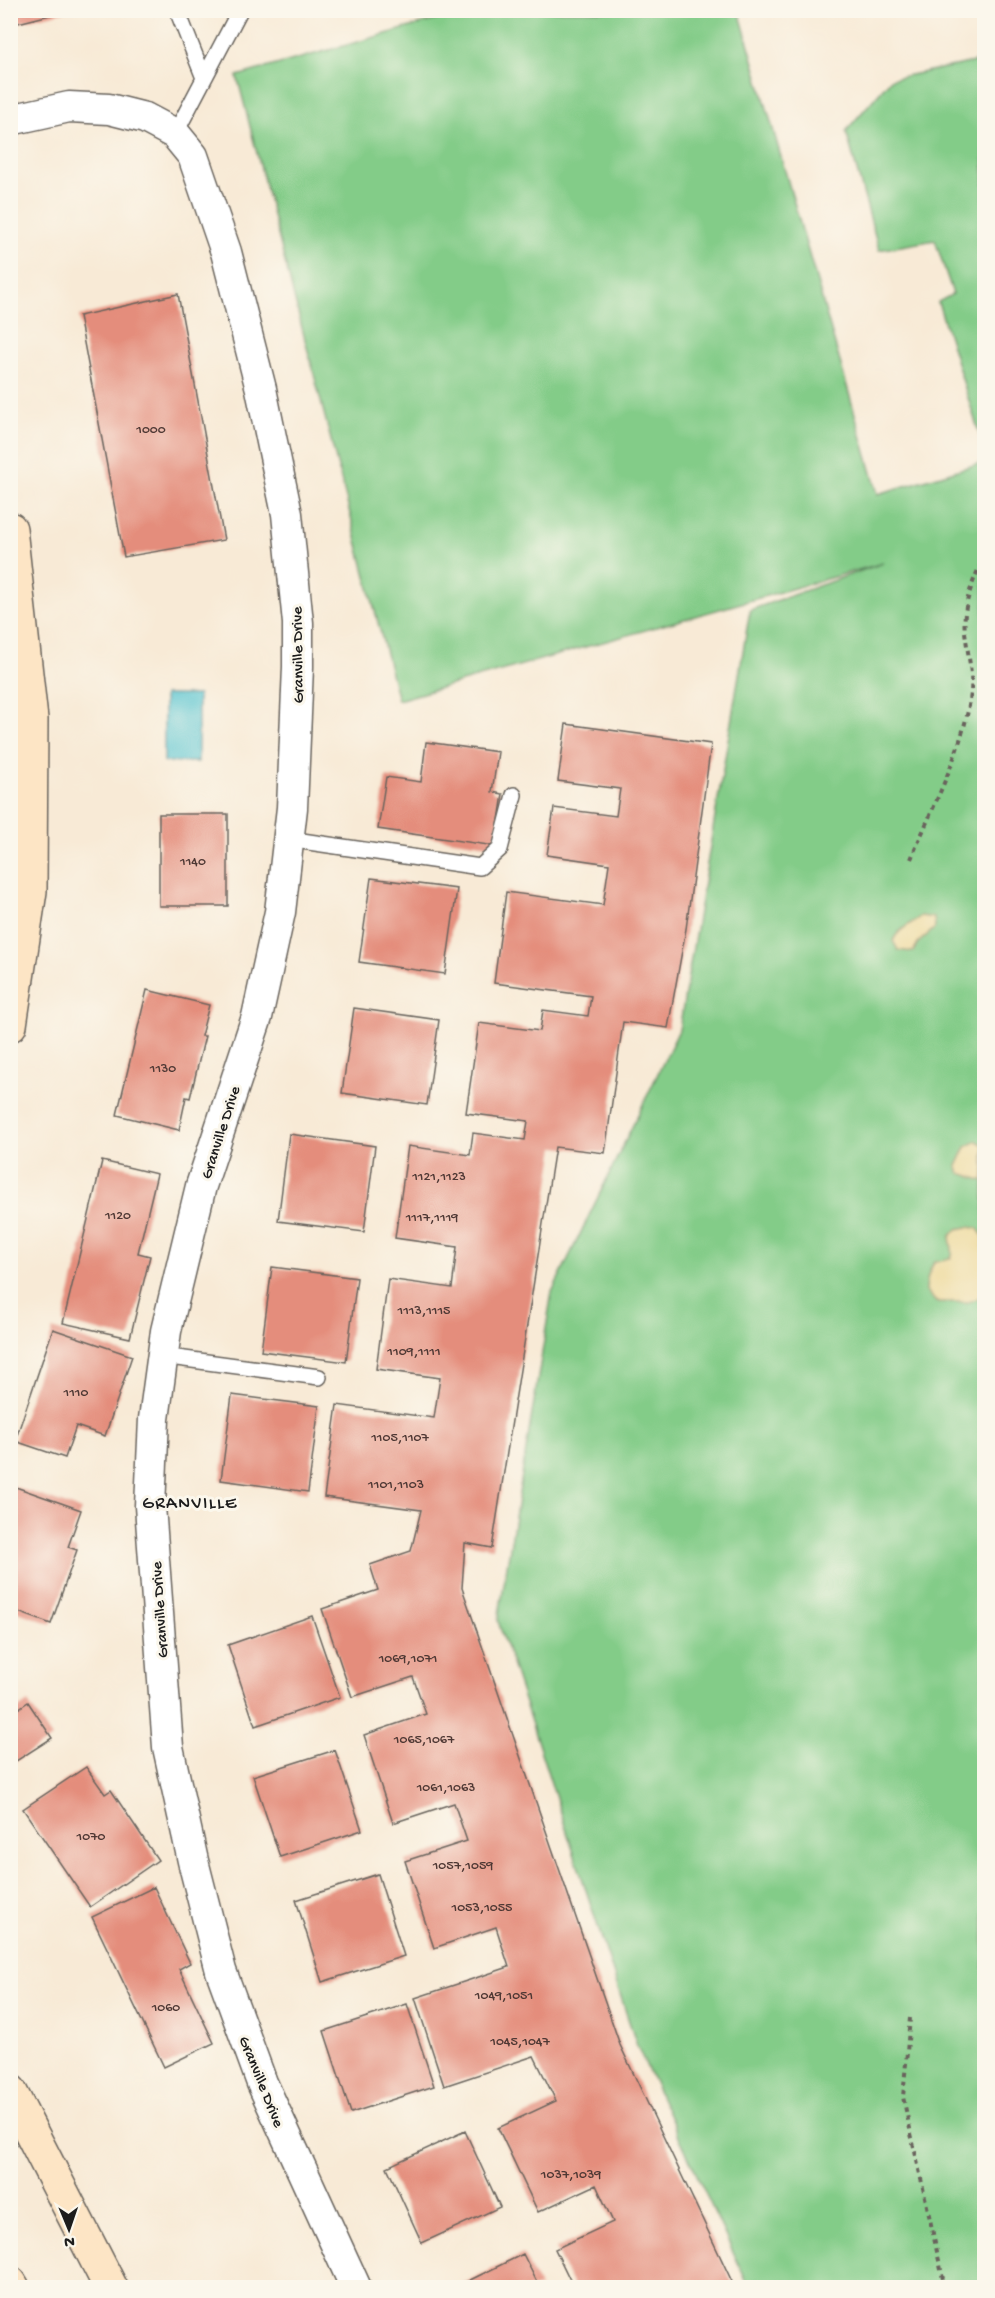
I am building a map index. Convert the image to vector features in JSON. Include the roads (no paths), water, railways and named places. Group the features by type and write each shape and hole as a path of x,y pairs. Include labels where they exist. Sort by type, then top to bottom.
{"main road":[{"path":"10,529 31,730 30,891 10,1025"},
{"path":"10,2091 111,2288"},
{"path":"10,2283 13,2288"}],"street":[{"name":"Granville Drive","path":"10,120 69,106 109,109 145,118 175,134 194,156 226,252 261,389 286,514 298,622 298,667 288,839 280,912 257,1017 201,1186 166,1331 154,1419 150,1506 168,1747 193,1861 221,1971 262,2083 356,2288"}],"lane":[{"path":"177,10 204,78"},
{"path":"175,134 240,10"},
{"path":"288,839 480,867 500,849 514,795"},
{"path":"162,1356 319,1377"}],"water":[{"path":"164,695 198,695 198,762 164,762"}],"district":[{"name":"GRANVILLE","path":"190,1502"}]}
